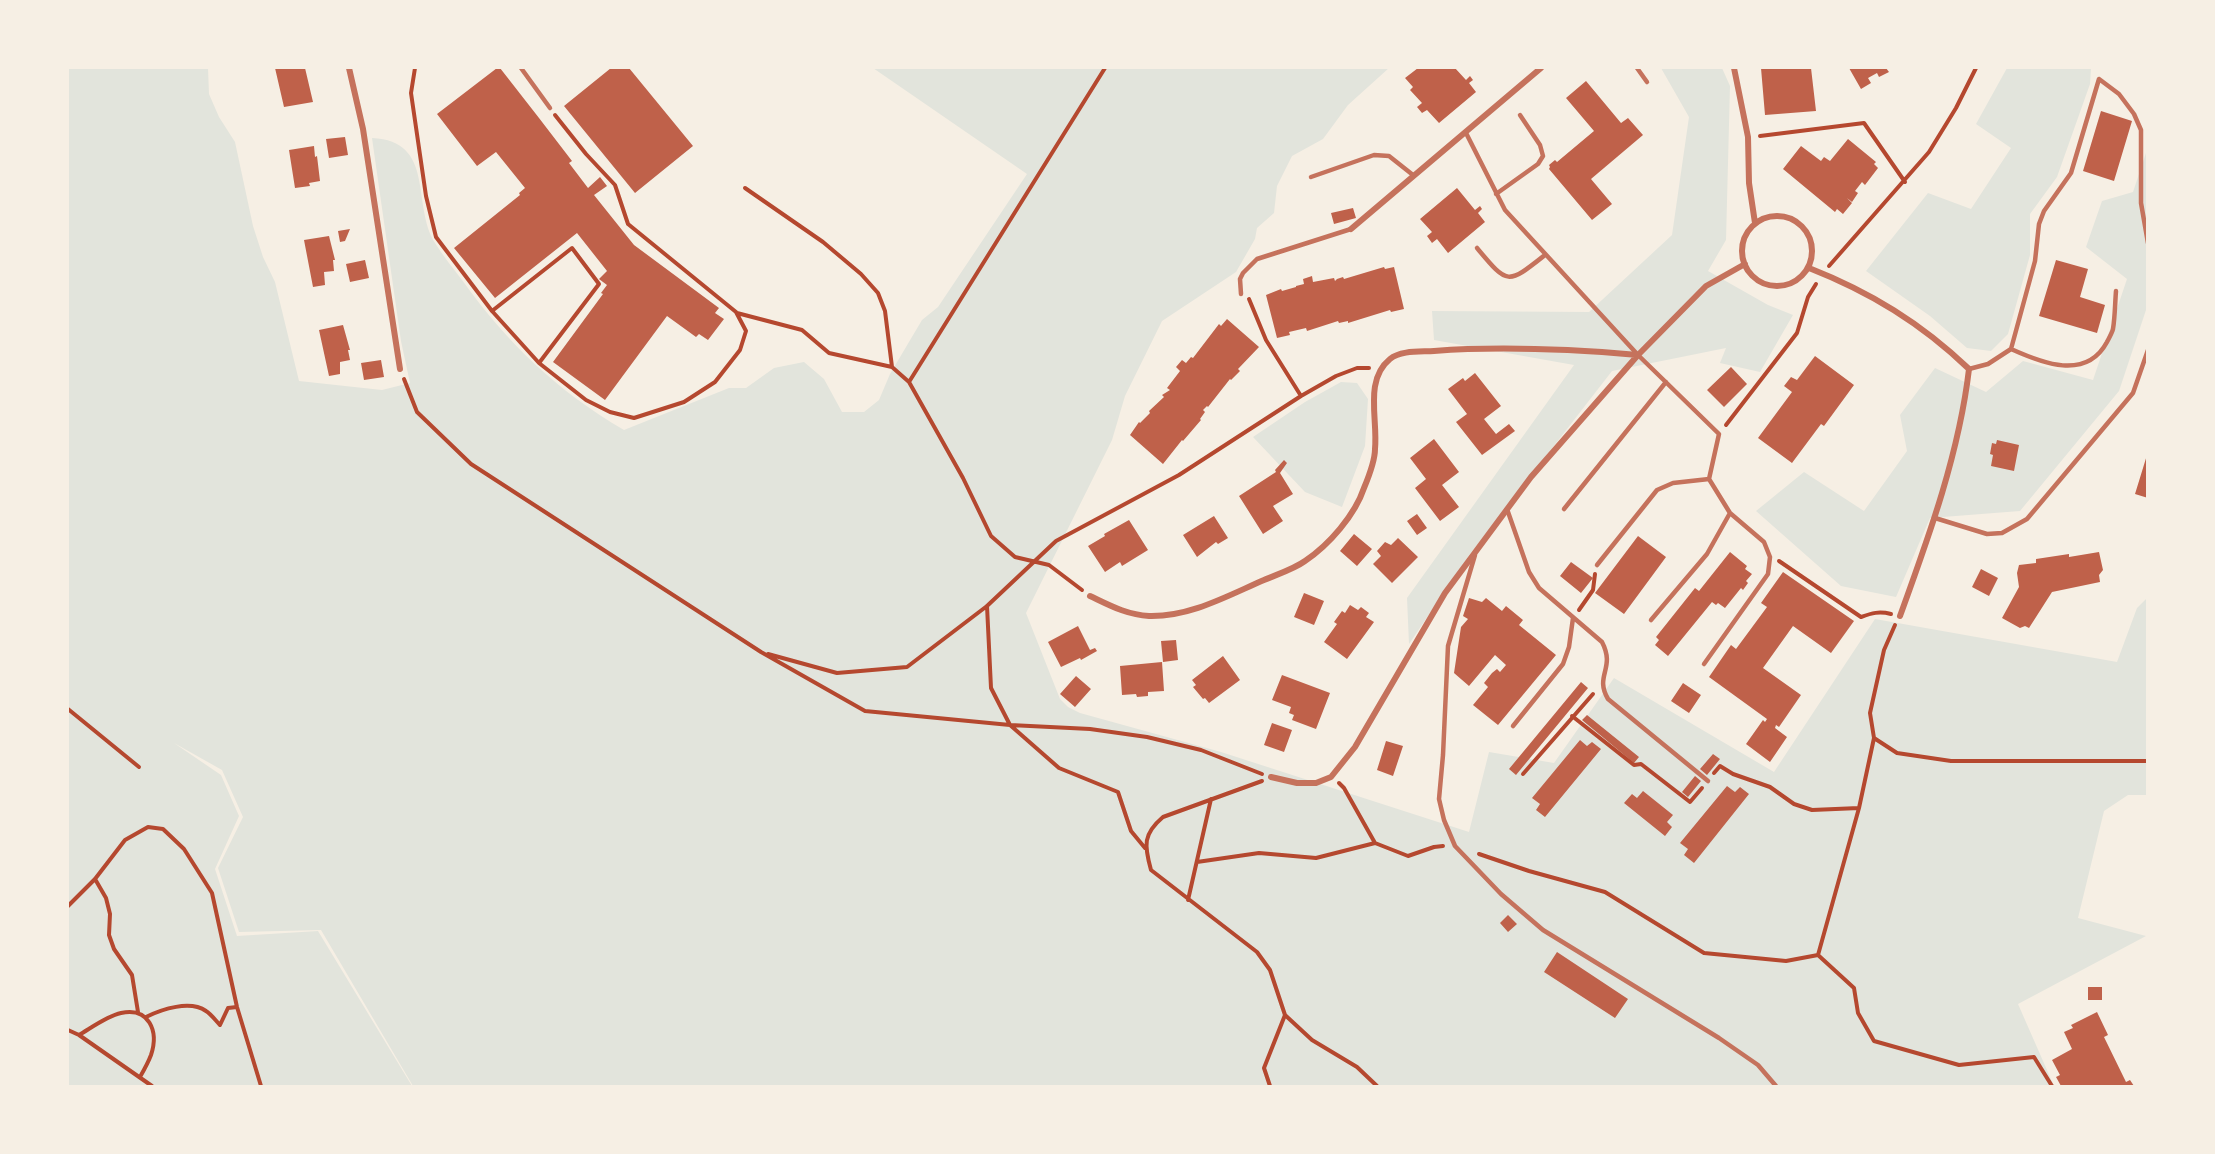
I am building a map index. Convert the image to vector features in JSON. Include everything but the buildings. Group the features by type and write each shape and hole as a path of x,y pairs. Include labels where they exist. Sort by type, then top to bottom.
{"street":[{"path":"349,68 363,129 400,369"},
{"path":"1351,229 1541,68"},
{"path":"1734,68 1748,137 1749,183 1755,223"},
{"path":"1778,215 1800,224 1808,233 1812,245 1812,257 1809,268 1799,279 1782,286 1772,286 1761,283 1752,276 1742,256 1747,232 1755,223 1766,217 1778,215"},
{"path":"1271,777 1316,783 1331,777 1355,747 1445,593 1531,477 1638,355 1706,286 1745,264"},
{"path":"1809,268 1900,312 1941,343 1969,369 1965,400 1935,518 1899,616"},
{"path":"1090,596 1121,612 1147,616 1174,615 1209,604 1304,562 1327,544 1346,521 1364,490 1376,451 1374,388 1380,369 1392,357 1409,352 1482,348 1562,349 1638,355"}],"lane":[{"path":"521,68 550,108"},
{"path":"1637,68 1647,82"},
{"path":"1969,369 1988,364 2011,349 2035,261 2039,224 2044,211 2071,173 2099,79 2119,94 2134,114 2141,130 2141,203 2148,243"},
{"path":"1496,194 1538,164 1543,156 1540,145 1521,115"},
{"path":"1466,133 1505,210 1638,355 1719,434 1709,480 1730,513 1764,542 1770,557 1768,574 1704,664"},
{"path":"1311,177 1374,155 1389,156 1413,176"},
{"path":"1241,294 1240,279 1257,259 1351,229"},
{"path":"1477,248 1498,273 1504,277 1513,278 1545,255"},
{"path":"2011,349 2037,361 2072,366 2090,362 2103,349 2112,331 2116,291"},
{"path":"1935,518 1987,534 2002,533 2027,519 2133,393 2148,350"},
{"path":"1564,509 1666,382"},
{"path":"1597,565 1657,490 1673,483 1709,480"},
{"path":"1507,509 1529,572 1539,588 1602,642 1608,663 1602,681 1603,690 1608,699 1708,781"},
{"path":"1651,620 1707,554 1730,513"},
{"path":"1476,550 1448,646 1439,799 1443,820 1455,846 1501,894 1543,930 1719,1038 1758,1065 1776,1086"},
{"path":"1514,726 1563,664 1569,647 1573,618"}],"path":[{"path":"415,68 411,93 426,196 436,237 492,311 539,363 586,400 610,412 634,418 684,402 715,382 740,350 746,331 736,312 628,224 615,185 586,154 550,108"},
{"path":"909,382 1105,68"},
{"path":"1719,434 1797,333 1808,297 1822,274 1929,152 1956,108 1976,68"},
{"path":"1766,135 1864,123 1905,182"},
{"path":"745,188 823,242 861,274 878,293 885,311 892,367"},
{"path":"492,311 572,248 599,284 539,363"},
{"path":"1241,294 1247,297 1266,340 1301,396"},
{"path":"736,312 802,330 829,353 892,367 909,382 963,478 991,536 1015,557 1049,565 1090,596"},
{"path":"761,652 837,674 907,667 987,606 1032,561 1056,541 1179,475 1336,376 1357,368 1380,369"},
{"path":"400,369 417,412 471,464 761,652 865,711 1010,725 1090,729 1147,737 1201,750 1271,777"},
{"path":"1770,557 1792,568 1861,617 1882,611 1899,616 1884,651 1870,713 1874,738 1859,808 1818,955"},
{"path":"1573,618 1593,590 1597,565"},
{"path":"987,606 991,688 1010,725 1059,768 1118,792 1131,831 1145,849 1151,870 1257,952 1270,970 1285,1015 1312,1040 1357,1067 1377,1086"},
{"path":"1523,774 1592,694 1603,690"},
{"path":"68,709 139,767"},
{"path":"1874,738 1897,753 1951,761 2148,761"},
{"path":"1145,849 1150,828 1163,818 1271,777"},
{"path":"1331,777 1344,788 1375,843"},
{"path":"1188,900 1211,799"},
{"path":"68,906 95,879 125,840 148,827 163,830 184,849 212,893 237,1007 261,1086"},
{"path":"1197,861 1259,853 1316,858 1375,843 1408,856 1434,846 1455,846 1529,871 1605,892 1704,953 1786,961 1818,955"},
{"path":"95,879 106,898 110,914 109,936 114,949 132,975 138,1012"},
{"path":"1818,955 1854,988 1858,1013 1874,1041 1959,1065 2034,1057 2052,1086"},
{"path":"146,1017 159,1011 188,1006 206,1010 220,1025 228,1008 237,1007"},
{"path":"79,1035 119,1013 138,1012 146,1017 153,1033 154,1043 151,1057 140,1077"},
{"path":"1270,1086 1264,1068 1285,1015"},
{"path":"68,1030 79,1035 152,1086"}],"shaded area":[{"path":"68,68 208,68 209,94 219,117 235,142 253,226 263,257 275,282 299,381 382,390 410,383 401,341 372,138 392,142 405,150 414,162 428,227 435,243 497,325 555,382 599,415 624,430 729,388 746,388 774,368 804,362 824,379 842,412 864,412 879,400 890,374 922,320 938,307 1027,174 873,68 1389,68 1348,105 1323,139 1292,156 1277,186 1274,213 1257,228 1255,239 1236,272 1162,321 1125,396 1112,440 1026,613 1060,699 1068,707 1080,713 1221,752 1469,832 1489,752 1554,763 1614,678 1774,772 1875,619 2117,662 2137,608 2147,598 2147,795 2128,795 2104,811 2078,918 2146,936 2018,1004 2054,1086 413,1086 321,930 239,932 218,868 243,817 222,770 174,743 221,775 239,816 215,869 237,936 318,931 412,1086 68,1086"},
{"path":"1661,68 1722,68 1730,86 1726,240 1708,271 1768,305 1793,315 1760,372 1720,363 1726,348 1612,371 1470,554 1409,644 1407,598 1574,365 1434,340 1432,311 1589,312 1672,235 1689,117"},
{"path":"2007,68 2091,68 2090,84 2057,177 2030,214 2030,255 2008,334 1991,351 1967,348 1930,316 1866,271 1928,193 1971,209 2011,148 1976,124"},
{"path":"2147,150 2147,307 2119,391 2020,511 1930,518 1896,597 1841,586 1756,511 1804,472 1864,511 1907,451 1900,415 1935,368 1986,392 2023,361 2093,380 2127,279 2086,247 2102,201 2133,192"},
{"path":"1341,382 1357,383 1368,399 1365,446 1342,507 1305,492 1253,437 1305,402"}]}
